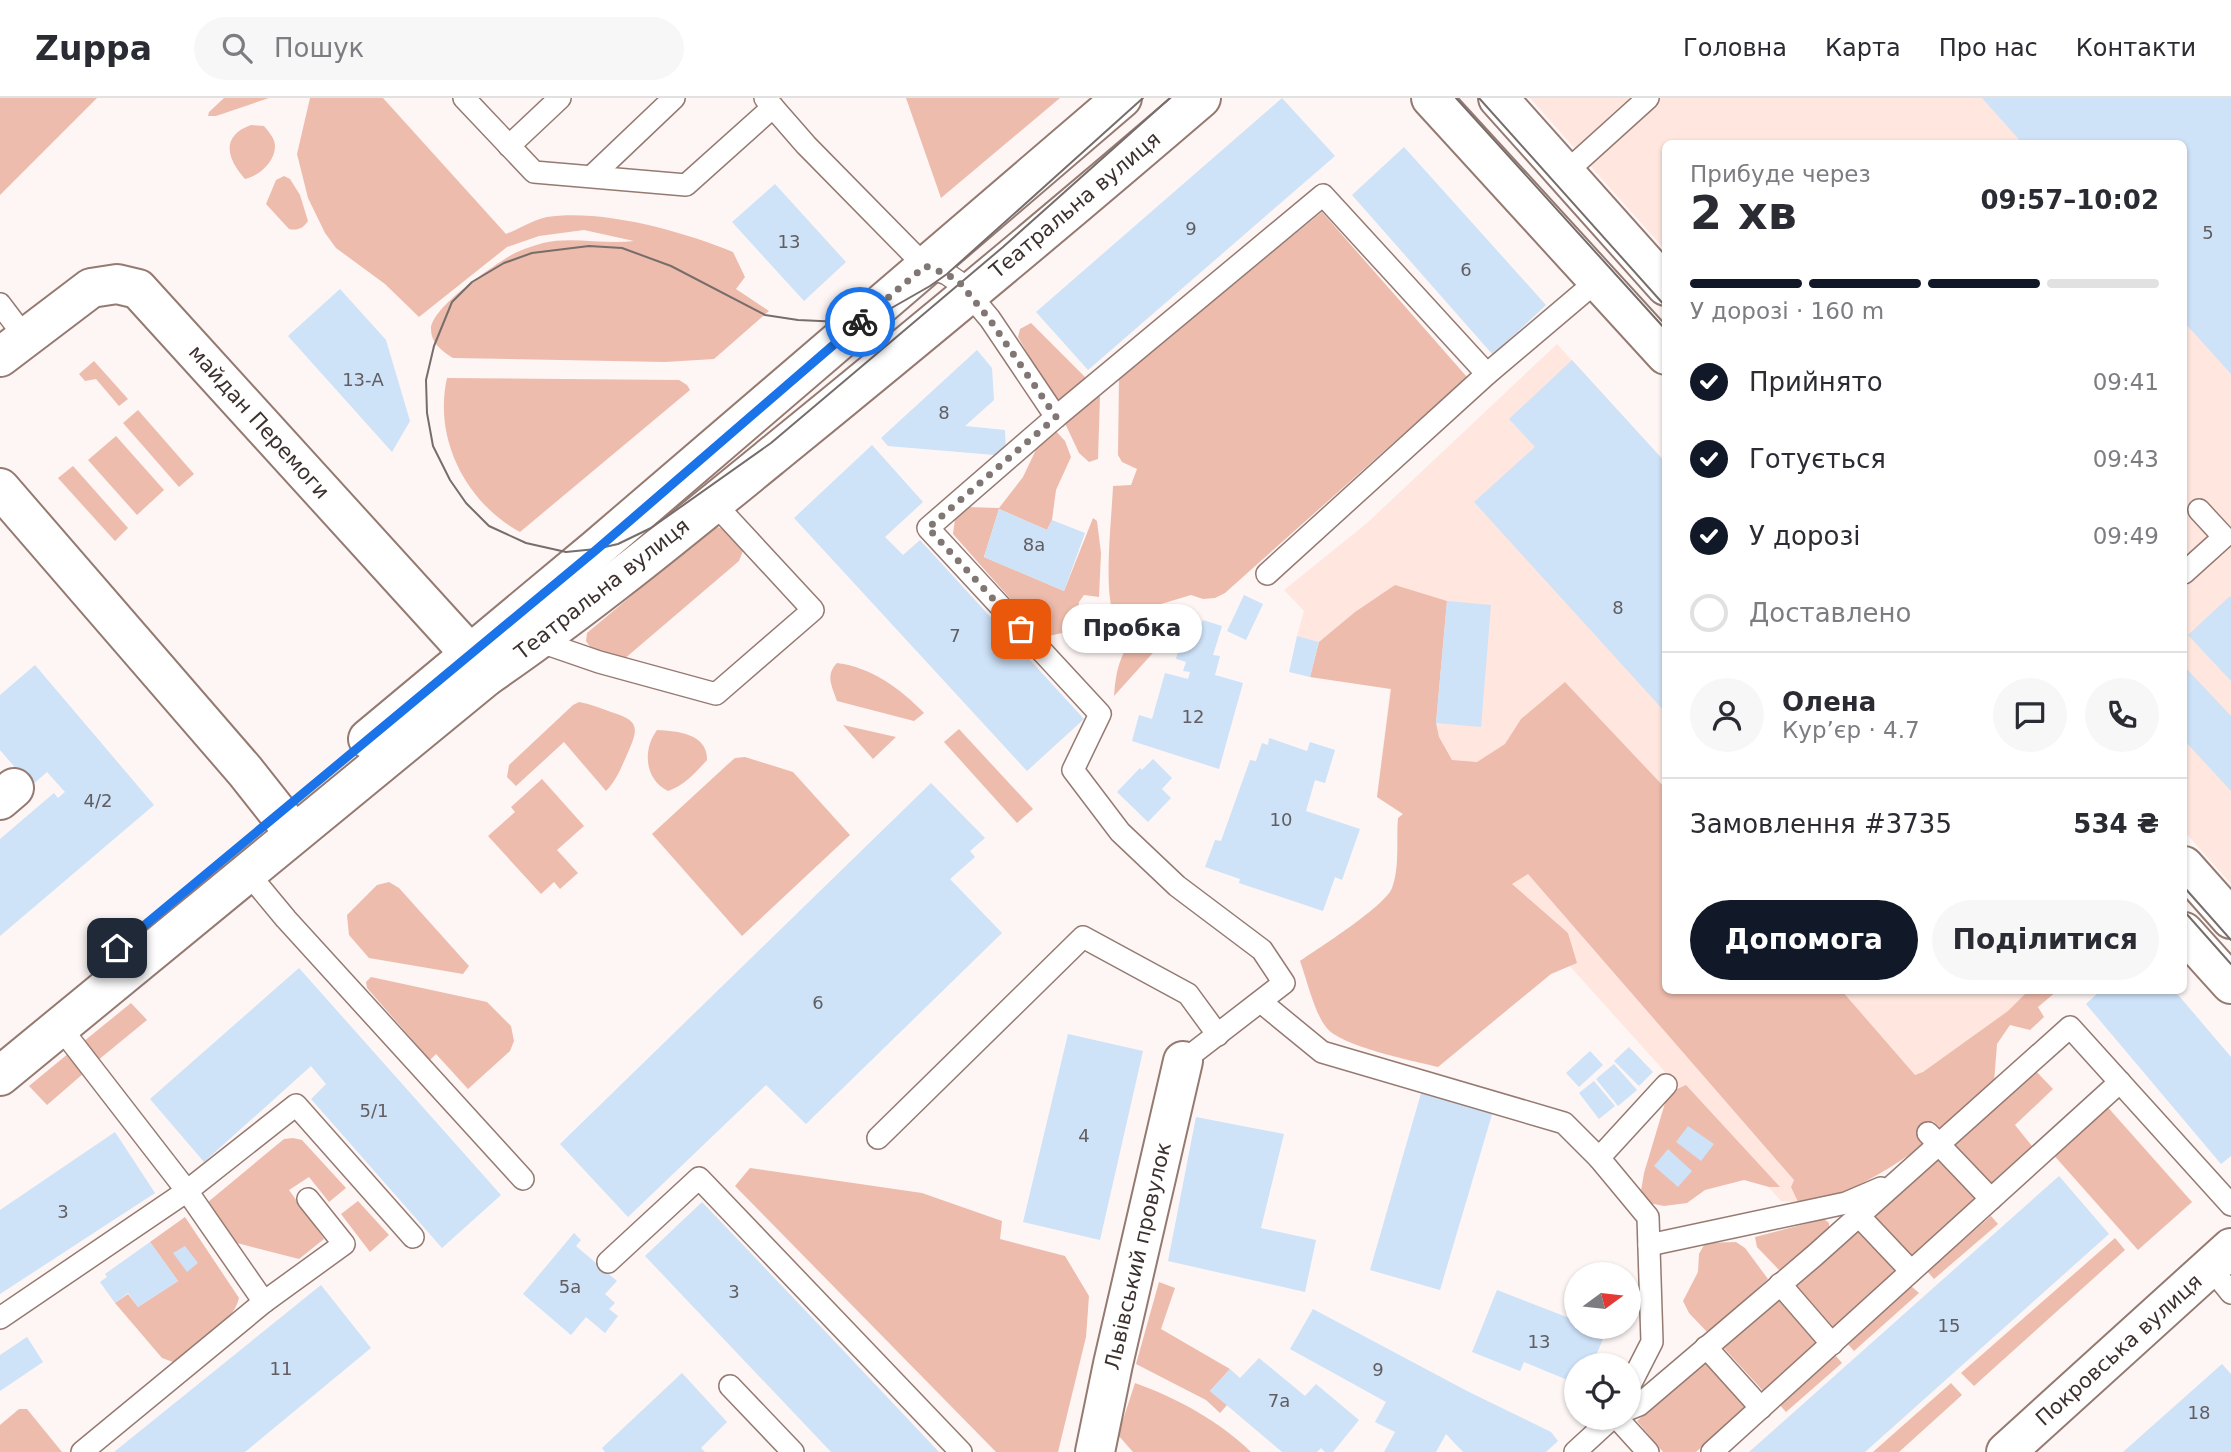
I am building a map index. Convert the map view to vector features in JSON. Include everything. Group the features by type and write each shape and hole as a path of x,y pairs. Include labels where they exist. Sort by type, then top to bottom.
{"main road":[{"name":"Театральна вулиця","path":"0,1044 278,829 479,665 596,550 1122,98"},
{"name":"Театральна вулиця","path":"479,665 538,641 714,503 970,295 1201,98"},
{"path":"1431,98 1662,351"},
{"path":"1498,98 1662,282"},
{"name":"майдан Перемоги","path":"13,347 91,288 117,284 138,289 479,665"},
{"path":"0,488 278,829"},
{"path":"0,517 278,829"},
{"name":"Театральна вулиця","path":"0,1076 247,872 278,829"},
{"path":"2187,869 2231,919"},
{"path":"2187,935 2231,984"},
{"name":"Львівський провулок","path":"1095,1452 1183,1061"},
{"name":"Покровська вулиця","path":"2006,1452 2224,1270"}],"lane":[{"path":"464,98 534,172 686,185 769,102 806,145 925,266 947,274 960,283 990,320 1056,417"},
{"path":"509,146 560,98"},
{"path":"592,176 674,98"},
{"path":"1565,173 1648,98"},
{"path":"1183,1061 1284,983 1262,950 1177,886 1120,832 1073,770 1100,714 928,528 1056,417 1323,195 1487,374"},
{"path":"1268,575 1487,374 1598,280"},
{"path":"0,304 13,347"},
{"path":"538,641 599,663 716,694 813,610 714,503"},
{"path":"2187,570 2227,536 2199,510"},
{"path":"247,872 286,919 523,1179"},
{"path":"878,1139 1083,937 1188,994 1218,1035"},
{"path":"1261,1002 1322,1052 1564,1123 1599,1158 1648,1217 1653,1342 1641,1364"},
{"path":"60,1027 187,1191 264,1302"},
{"path":"1641,1403 1896,1182 1933,1139 2070,1027 2231,1205"},
{"path":"1712,1452 2120,1082"},
{"path":"1599,1158 1666,1085"},
{"path":"0,1318 187,1191 296,1105 413,1237"},
{"path":"1933,1139 1990,1199"},
{"path":"608,1262 699,1178 961,1452"},
{"path":"1649,1245 1846,1203 1896,1182"},
{"path":"82,1452 264,1302 344,1244 308,1199"},
{"path":"1858,1215 1911,1271"},
{"path":"1780,1284 1832,1344"},
{"path":"1706,1347 1761,1408"},
{"path":"730,1386 793,1452"},
{"path":"1574,1452 1600,1430"},
{"path":"1626,1430 1648,1452"}],"shaded area":[{"path":"0,98 97,98 0,195"},
{"path":"224,98 269,98 216,116 208,116"},
{"path":"310,98 383,98 506,234 542,218 569,215 617,219 690,237 733,252 745,277 736,289 769,311 714,359 665,362 453,358 441,349 433,338 431,329 434,320 451,300 500,262 525,249 554,241 634,241 584,230 539,236 507,247 419,317 385,284 336,248 325,233 308,198 297,154"},
{"path":"906,98 1060,98 941,198"},
{"path":"1530,98 2231,98 2231,884 2187,834 2187,140 1662,140 1662,246"},
{"path":"251,125 264,126 273,137 275,146 265,167 256,175 245,179 234,164 230,149 234,135"},
{"path":"284,176 290,179 300,195 308,221 298,229 289,229 266,204 276,180"},
{"path":"1322,212 1467,377 1225,593 1215,598 1203,599 1191,595 1118,617 1114,615 1109,589 1113,486 1131,485 1137,469 1122,462 1118,455 1119,377"},
{"path":"1031,323 1089,381 1056,403 1018,337 1020,329"},
{"path":"1557,344 1662,459 1662,994 2045,994 1813,1203 1781,1201 1478,864 1377,797 1390,689 1310,677 1319,642 1297,636 1304,611 1284,590 1367,523"},
{"path":"94,361 128,399 119,406 96,379 85,381 79,374"},
{"path":"447,378 679,380 690,390 520,532 501,520 484,504 458,467 445,424"},
{"path":"1097,392 1100,397 1098,459 1089,462 1079,453 1063,419"},
{"path":"138,410 194,474 179,487 123,423"},
{"path":"1054,429 1065,441 1071,457 1056,490 1052,520 1047,530 999,509 984,557 1064,591 1093,518 1097,521 1101,553 1099,597 1084,595 1079,602 1076,630 1044,637 953,534 955,519 967,507 999,508 1023,477 1042,437"},
{"path":"116,436 164,490 137,515 88,460"},
{"path":"73,466 128,528 115,541 58,478"},
{"path":"718,527 730,534 743,551 739,561 623,660 591,648 586,641 587,633 710,530"},
{"path":"1395,585 1447,601 1436,723 1439,737 1452,760 1477,762 1505,744 1521,719 1565,682 1662,785 1662,994 1845,994 1915,1075 2008,1011 2025,994 2053,994 2038,1007 2044,1017 2030,1030 2010,1025 1997,1044 1994,1083 1940,1128 1933,1121 1918,1134 1925,1144 1898,1163 1847,1190 1830,1197 1798,1202 1791,1187 1794,1180 1528,874 1512,884 1568,933 1577,963 1551,974 1438,1067 1378,1052 1334,1034 1326,1027 1318,1013 1300,961 1387,896 1392,888 1397,862 1398,818 1403,814 1377,797 1391,689 1310,677 1319,642 1355,612"},
{"path":"1172,620 1160,645 1114,696 1121,659 1141,626"},
{"path":"837,663 862,669 885,680 924,713 914,721 837,701 830,676"},
{"path":"579,702 621,715 633,723 635,728 620,771 606,791 564,742 516,786 507,777 509,765"},
{"path":"843,725 896,737 873,759"},
{"path":"959,729 1033,809 1017,823 944,742"},
{"path":"657,730 674,731 697,739 706,751 707,760 699,769 668,791 654,780 648,764 649,746"},
{"path":"745,757 793,772 850,835 742,936 652,834 735,758"},
{"path":"542,779 584,826 557,850 578,873 560,889 554,882 541,894 488,836 515,812 511,807"},
{"path":"389,882 399,888 469,966 463,974 369,958 349,935 347,915 377,885"},
{"path":"371,977 487,1002 511,1026 514,1041 510,1051 468,1089 436,1054 430,1060 367,988 366,982"},
{"path":"131,1003 147,1020 97,1061 83,1042"},
{"path":"69,1053 84,1073 47,1105 29,1086"},
{"path":"2033,1068 2053,1089 2015,1125 2036,1151 1990,1191 1948,1143"},
{"path":"1686,1085 1780,1187 1744,1180 1705,1190 1687,1203 1664,1206 1649,1203 1641,1191 1644,1173 1668,1093"},
{"path":"2104,1103 2192,1202 2138,1250 2051,1152"},
{"path":"284,1139 302,1140 346,1188 329,1202 309,1177 289,1190 324,1239 299,1259 237,1243 208,1202"},
{"path":"1937,1152 1980,1199 1914,1260 1868,1214"},
{"path":"750,1168 922,1193 1002,1221 1000,1239 1065,1256 1089,1296 1086,1337 1058,1452 996,1452 735,1186"},
{"path":"358,1201 389,1235 370,1252 341,1214"},
{"path":"1991,1216 1998,1224 1934,1279 1927,1271"},
{"path":"185,1217 239,1298 236,1307 221,1325 173,1362 162,1358 115,1303 128,1294 138,1307 178,1281 150,1242"},
{"path":"1824,1219 1829,1223 1829,1228 1781,1272 1757,1247 1755,1237"},
{"path":"1858,1224 1900,1273 1831,1333 1790,1285"},
{"path":"2115,1238 2125,1250 1974,1386 1961,1373"},
{"path":"1736,1242 1745,1248 1768,1279 1709,1334 1689,1313 1683,1301 1698,1272 1699,1254 1705,1243"},
{"path":"1159,1282 1175,1288 1161,1329 1230,1369 1210,1391 1227,1405 1220,1413 1206,1400 1136,1364"},
{"path":"1911,1286 1919,1293 1854,1351 1846,1342"},
{"path":"1780,1293 1821,1342 1764,1392 1721,1345"},
{"path":"1835,1355 1842,1363 1786,1412 1779,1404"},
{"path":"1707,1358 1749,1405 1696,1452 1663,1452 1641,1426 1641,1417"},
{"path":"1135,1383 1197,1412 1225,1430 1251,1452 1133,1452 1118,1435"},
{"path":"1951,1383 1962,1395 1899,1452 1873,1452"},
{"path":"19,1409 27,1409 62,1452 0,1452 0,1425"}],"building":[{"path":"1282,98 1335,156 1088,370 1036,312"},
{"path":"1982,98 2231,98 2231,374 2187,325 2187,140 2019,140"},
{"path":"1404,147 1546,305 1493,355 1352,195"},
{"path":"775,184 846,262 804,301 732,222"},
{"path":"340,289 386,340 410,421 392,452 288,336"},
{"path":"977,350 992,368 994,400 965,426 1005,430 1006,456 888,446 881,438"},
{"path":"1572,360 1662,459 1662,709 1474,502 1535,447 1509,419"},
{"path":"872,445 923,502 885,537 903,555 920,540 1084,719 1027,771 794,518"},
{"path":"999,509 1047,530 1052,520 1085,533 1064,591 984,557"},
{"path":"1244,595 1263,604 1246,640 1227,631"},
{"path":"2230,596 2231,598 2231,681 2188,635"},
{"path":"1447,601 1491,605 1481,727 1436,723"},
{"path":"1172,620 1198,631 1203,620 1222,626 1213,655 1220,656 1215,675 1243,683 1219,769 1132,741 1139,715 1152,719 1165,673 1188,679 1190,672 1183,671 1186,662 1176,659 1178,651 1160,645"},
{"path":"1297,636 1319,642 1310,677 1289,672"},
{"path":"35,665 154,805 0,936 0,839 54,793 58,798 65,792 47,772 31,786 0,750 0,695"},
{"path":"2187,669 2231,716 2231,791 2187,743"},
{"path":"1269,738 1307,751 1310,742 1335,750 1325,783 1315,780 1306,811 1360,829 1342,880 1335,877 1323,911 1239,883 1240,879 1205,867 1215,840 1221,841 1250,760 1256,761 1262,743 1268,745"},
{"path":"1153,759 1172,778 1162,789 1171,798 1148,822 1117,792 1140,768 1142,770"},
{"path":"931,783 985,838 970,851 975,857 950,879 1002,933 806,1124 766,1085 628,1217 560,1144"},
{"path":"299,968 501,1195 442,1248 311,1099 326,1084 311,1066 204,1162 150,1099"},
{"path":"2097,994 2177,994 2231,1057 2231,1156 2221,1164 2086,1004"},
{"path":"1068,1034 1143,1051 1100,1240 1023,1222"},
{"path":"1629,1047 1653,1072 1639,1086 1614,1061"},
{"path":"1590,1051 1603,1065 1579,1087 1566,1073"},
{"path":"1614,1064 1637,1090 1618,1106 1596,1079"},
{"path":"1594,1081 1615,1106 1599,1119 1579,1093"},
{"path":"1422,1090 1493,1111 1440,1290 1370,1270"},
{"path":"1196,1117 1284,1134 1261,1228 1316,1240 1305,1292 1168,1261"},
{"path":"1688,1126 1714,1144 1701,1161 1676,1142"},
{"path":"115,1132 155,1193 0,1294 0,1210"},
{"path":"1668,1149 1692,1171 1678,1187 1654,1166"},
{"path":"2059,1176 2109,1234 1865,1452 1749,1452"},
{"path":"702,1202 939,1452 831,1452 645,1256"},
{"path":"574,1233 581,1240 576,1246 617,1281 605,1294 615,1303 609,1309 618,1316 605,1333 586,1317 571,1335 523,1294"},
{"path":"150,1242 178,1281 138,1307 128,1293 115,1303 100,1282 107,1277 105,1274"},
{"path":"185,1246 198,1263 187,1272 173,1253"},
{"path":"321,1285 371,1348 245,1452 114,1452"},
{"path":"1497,1290 1564,1316 1564,1339 1603,1339 1597,1353 1564,1353 1564,1379 1524,1362 1520,1371 1472,1352"},
{"path":"1313,1309 1467,1391 1551,1432 1558,1441 1546,1452 1463,1452 1446,1434 1436,1452 1384,1452 1395,1432 1375,1422 1386,1402 1290,1349"},
{"path":"27,1337 43,1362 0,1391 0,1355"},
{"path":"1259,1358 1305,1396 1316,1384 1359,1420 1333,1452 1325,1452 1321,1448 1317,1452 1282,1452 1210,1391 1230,1369 1240,1378"},
{"path":"2222,1364 2231,1374 2231,1452 2123,1452"},
{"path":"682,1373 727,1422 701,1448 705,1452 605,1452 602,1448"}],"tram line":[{"path":"1143,98 947,274 881,314 842,322 765,315 671,266 622,248 589,246 532,253 504,263 472,282 452,302 434,346 426,380 427,413 433,446 450,480 466,503 489,526 526,543 566,552 596,549 618,544 651,528 771,443 1003,247 1170,98"},
{"path":"1456,98 1662,326"},
{"path":"1479,98 1662,303"},
{"path":"2187,890 2231,940"},
{"path":"2187,914 2231,964"}],"way so far":[{"path":"860,322 925,266 947,274 960,283 990,320 1056,417 928,528 1021,629"}],"place":[{"name":"Пробка","path":"1021,629"}],"route":[{"path":"117,948 596,550 860,322"}]}
